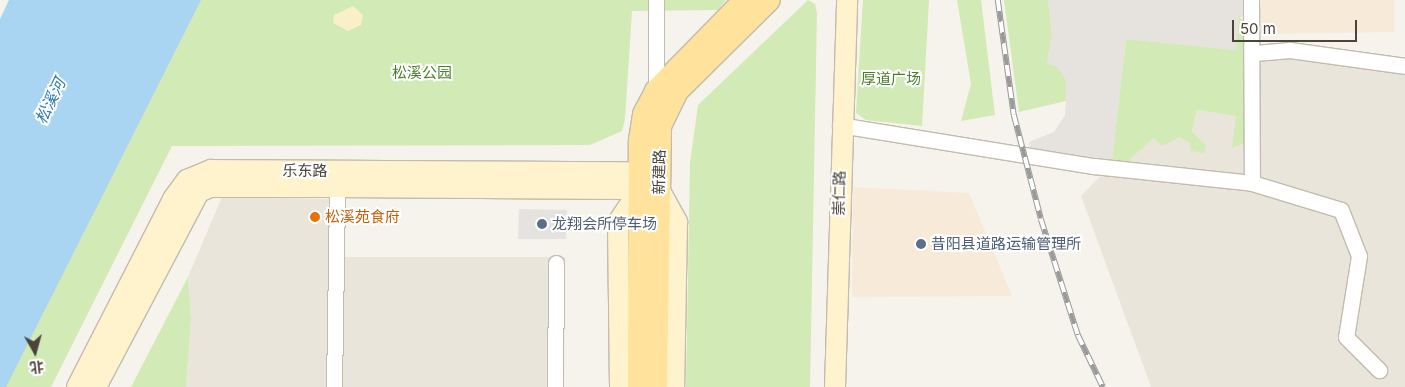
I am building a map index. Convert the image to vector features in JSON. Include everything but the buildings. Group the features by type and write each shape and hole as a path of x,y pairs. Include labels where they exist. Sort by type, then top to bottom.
{"main road":[{"name":"新建路","path":"656,387 649,181 641,128 656,91 745,0"},
{"name":"新建路","path":"639,387 649,181 660,126 677,91 769,0"},
{"name":"崇仁路","path":"836,387 840,125 847,0"},
{"name":"乐东路","path":"77,387 173,199 187,180 203,173 649,181"},
{"name":"乐东路","path":"96,387 198,192 210,187 337,187 649,181"},
{"path":"620,387 618,222 649,181 677,222 674,387"}],"street":[{"path":"656,0 656,91"},
{"path":"1251,0 1255,53 1252,183"},
{"path":"1255,53 1290,50 1405,66"},
{"path":"840,125 1094,166 1252,183 1341,210 1359,256 1346,337 1378,370"},
{"path":"334,387 337,187"},
{"path":"555,387 556,263"}],"shaded area":[{"path":"1048,0 1260,0 1261,17 1239,17 1236,50 1126,39 1112,161 1030,149 1029,142 1054,132 1065,115 1066,81 1047,63 1052,34"},
{"path":"1260,0 1394,0 1394,32 1261,34"},
{"path":"1288,55 1405,74 1405,387 1151,387 1081,196 1116,160 1128,161 1154,138 1179,137 1206,145 1192,133 1197,110 1237,116 1247,142 1260,142 1260,65 1266,56"},
{"name":"昔阳县道路运输管理所","path":"853,187 969,193 1012,296 852,297"},
{"path":"222,197 329,199 327,387 186,387 191,319 188,277"},
{"name":"龙翔会所停车场","path":"519,209 567,210 566,239 518,239"},
{"path":"341,257 565,257 564,387 341,387"}],"green space":[{"name":"松溪公园","path":"176,0 726,0 718,10 632,11 625,119 622,131 590,145 172,146 51,387 0,387 0,361"},
{"path":"808,0 815,4 817,13 810,387 686,387 690,163 698,105"},
{"name":"厚道广场","path":"863,0 929,0 922,126 866,120 856,113"},
{"path":"957,0 981,0 995,115 961,121 971,84"},
{"path":"1004,0 1048,0 1052,34 1047,63 1058,68 1066,81 1066,101 1019,112"},
{"path":"1239,16 1246,24 1247,142 1232,148 1236,116 1197,110 1192,132 1206,145 1204,153 1191,151 1190,143 1179,137 1162,146 1154,138 1128,161 1112,161 1126,39 1236,50"},
{"path":"188,277 191,319 186,387 131,387"}],"sand":[{"path":"353,6 363,15 361,25 348,31 333,23 334,15"}],"water":[{"name":"松溪河","path":"9,0 201,0 6,387 0,387 0,19"}],"railway":[{"path":"998,0 1014,115 1041,219 1078,335 1103,387"}],"place":[{"name":"松溪苑食府","path":"315,217"},
{"name":"龙翔会所停车场","path":"542,224"},
{"name":"昔阳县道路运输管理所","path":"921,244"}]}
